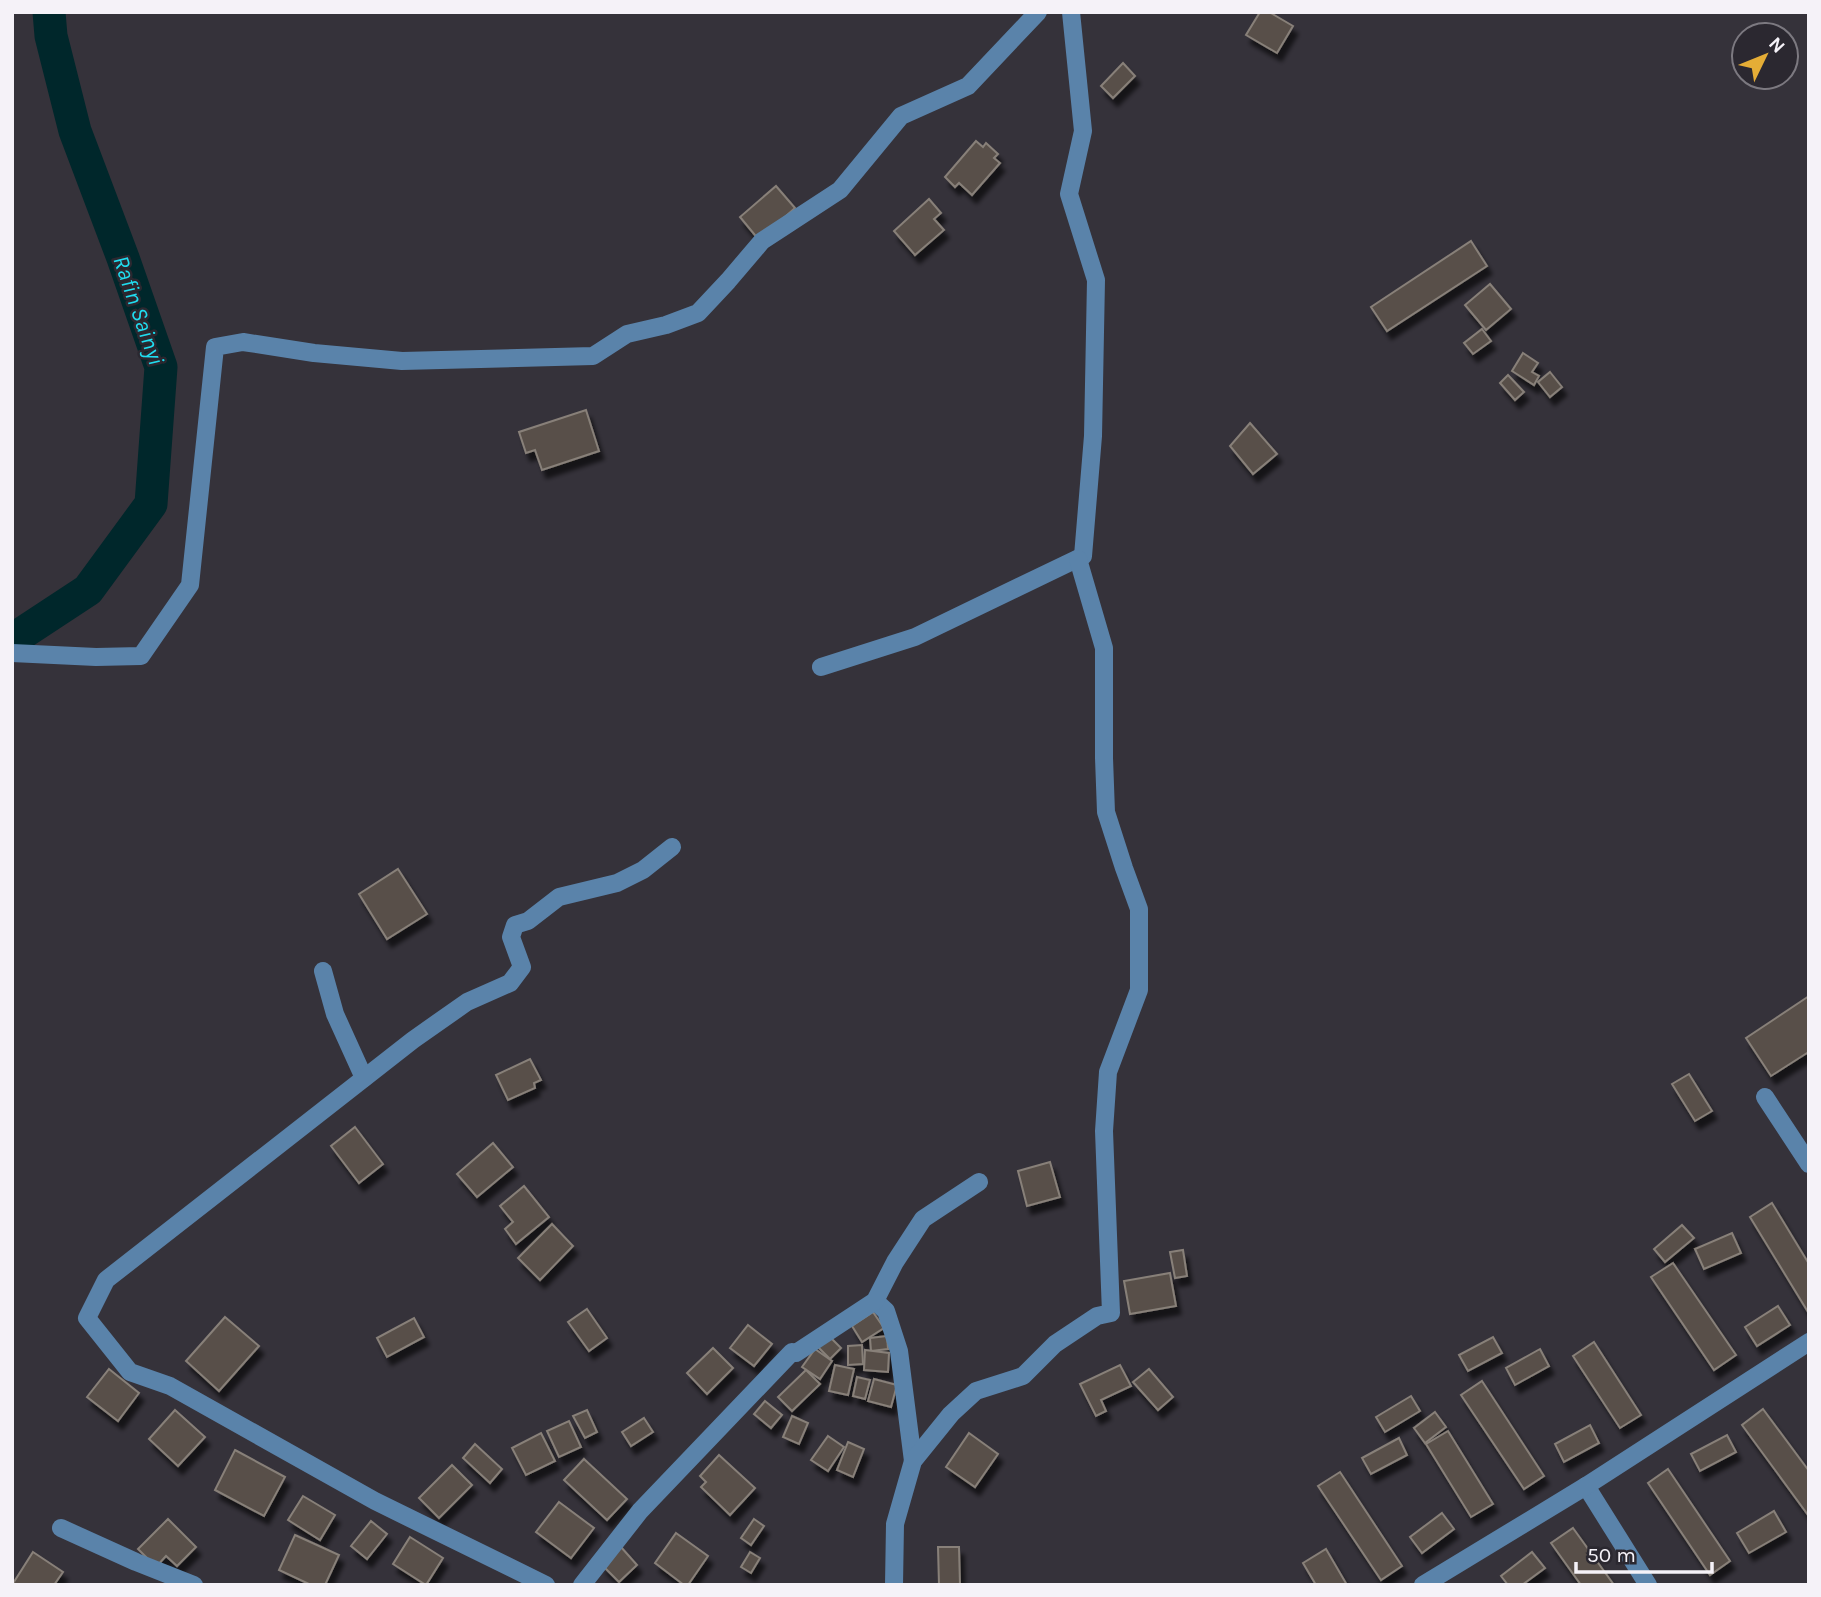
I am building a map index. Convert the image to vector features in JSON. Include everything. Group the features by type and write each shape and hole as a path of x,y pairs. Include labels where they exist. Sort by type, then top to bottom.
{"street":[{"path":"12,653 141,656 190,585 215,347 243,342 314,353 402,361 593,356 627,334 666,325 698,313 762,241 840,190 901,116 968,86 1038,12"},
{"path":"821,667 915,637 1083,556 1093,436 1096,280 1069,194 1083,131 1071,12"},
{"path":"894,1585 895,1524 913,1461 951,1414 976,1391 1023,1376 1055,1344 1097,1316 1111,1313 1104,1131 1108,1072 1139,990 1139,909 1106,812 1104,648 1078,559"},
{"path":"546,1585 375,1501 170,1386 131,1372 87,1318 106,1280 413,1040 467,1002 510,983 522,967 511,937 515,925 527,921 559,897 617,883 643,870 672,847"},
{"path":"323,971 335,1014 364,1078"},
{"path":"1765,1097 1809,1164"},
{"path":"582,1585 640,1511 792,1352 796,1353 875,1301 895,1262 923,1219 979,1182"},
{"path":"875,1301 886,1311 899,1351 913,1461"},
{"path":"1423,1585 1586,1486 1809,1342"},
{"path":"1586,1486 1648,1585"},
{"path":"61,1528 194,1585"}],"building":[{"path":"1260,12 1269,12 1293,26 1277,53 1246,35"},
{"path":"1123,63 1135,76 1113,98 1101,86"},
{"path":"976,141 983,147 986,143 998,154 994,158 1000,163 972,195 959,183 955,187 945,177"},
{"path":"776,186 795,208 759,240 740,217"},
{"path":"929,199 941,213 934,219 944,230 915,255 894,231"},
{"path":"1471,241 1487,266 1387,331 1371,307"},
{"path":"1490,284 1511,309 1486,330 1465,305"},
{"path":"1482,329 1491,341 1473,354 1464,343"},
{"path":"1523,353 1538,363 1532,372 1539,376 1534,385 1512,371"},
{"path":"1550,372 1562,387 1550,397 1538,382"},
{"path":"1508,375 1524,392 1515,400 1500,383"},
{"path":"586,410 599,451 542,470 535,450 526,453 519,432"},
{"path":"1250,423 1277,454 1253,474 1230,446"},
{"path":"398,869 427,914 387,939 359,894"},
{"path":"1809,996 1809,1056 1807,1053 1771,1076 1746,1038"},
{"path":"530,1059 541,1080 534,1083 535,1088 508,1100 496,1075"},
{"path":"1689,1074 1712,1111 1695,1121 1672,1084"},
{"path":"355,1127 383,1164 359,1183 331,1146"},
{"path":"493,1143 513,1167 477,1197 457,1174"},
{"path":"1050,1162 1060,1197 1027,1206 1018,1171"},
{"path":"524,1186 549,1217 516,1244 505,1229 513,1222 500,1206"},
{"path":"1772,1203 1809,1264 1808,1312 1750,1217"},
{"path":"552,1224 573,1246 540,1280 518,1258"},
{"path":"1682,1225 1694,1238 1665,1262 1654,1249"},
{"path":"1732,1233 1741,1253 1704,1269 1695,1249"},
{"path":"1183,1250 1187,1276 1175,1278 1170,1252"},
{"path":"1673,1263 1736,1355 1714,1370 1651,1277"},
{"path":"1170,1273 1176,1306 1130,1314 1124,1281"},
{"path":"1778,1306 1790,1325 1757,1346 1745,1327"},
{"path":"587,1309 607,1338 589,1351 568,1322"},
{"path":"873,1312 884,1328 862,1342 852,1326"},
{"path":"225,1317 259,1346 219,1391 186,1361"},
{"path":"414,1318 424,1337 387,1357 377,1338"},
{"path":"748,1325 772,1344 754,1366 730,1348"},
{"path":"829,1336 841,1348 830,1359 818,1347"},
{"path":"887,1336 888,1349 871,1351 870,1338"},
{"path":"1493,1337 1502,1353 1468,1371 1459,1355"},
{"path":"1594,1342 1641,1415 1620,1428 1573,1356"},
{"path":"862,1345 863,1364 848,1365 848,1346"},
{"path":"713,1348 733,1368 707,1394 687,1373"},
{"path":"815,1349 832,1361 820,1379 802,1367"},
{"path":"1540,1349 1549,1366 1515,1385 1506,1368"},
{"path":"865,1350 889,1353 888,1372 864,1370"},
{"path":"835,1365 854,1369 848,1395 829,1391"},
{"path":"1120,1365 1131,1386 1101,1400 1106,1411 1096,1416 1080,1384"},
{"path":"109,1369 139,1393 118,1421 87,1397"},
{"path":"1149,1369 1173,1397 1158,1410 1133,1382"},
{"path":"806,1370 820,1384 792,1411 778,1397"},
{"path":"857,1377 870,1380 865,1399 853,1396"},
{"path":"874,1379 897,1385 891,1407 868,1401"},
{"path":"1482,1381 1544,1476 1524,1489 1461,1395"},
{"path":"1411,1396 1420,1411 1385,1432 1376,1417"},
{"path":"765,1401 782,1415 771,1428 754,1414"},
{"path":"1763,1409 1809,1471 1808,1515 1742,1425"},
{"path":"175,1410 205,1437 178,1466 149,1439"},
{"path":"587,1410 597,1432 585,1438 573,1416"},
{"path":"1435,1412 1446,1427 1425,1443 1414,1428"},
{"path":"792,1416 808,1423 799,1444 783,1437"},
{"path":"644,1418 653,1432 631,1446 622,1432"},
{"path":"569,1421 581,1447 559,1457 547,1431"},
{"path":"1590,1425 1599,1443 1564,1462 1555,1444"},
{"path":"1448,1431 1493,1504 1471,1517 1426,1444"},
{"path":"541,1433 555,1461 526,1475 512,1448"},
{"path":"969,1433 998,1454 975,1487 946,1467"},
{"path":"1727,1435 1736,1452 1700,1471 1691,1454"},
{"path":"828,1436 844,1447 828,1471 811,1460"},
{"path":"1399,1438 1407,1455 1371,1474 1362,1458"},
{"path":"848,1442 864,1449 853,1477 837,1470"},
{"path":"475,1444 502,1469 490,1483 463,1458"},
{"path":"235,1450 285,1477 264,1516 215,1490"},
{"path":"719,1455 755,1488 730,1515 701,1487 706,1482 700,1476"},
{"path":"584,1459 627,1499 607,1520 564,1480"},
{"path":"452,1465 472,1485 439,1518 419,1498"},
{"path":"1668,1469 1730,1561 1710,1575 1648,1483"},
{"path":"1340,1472 1402,1566 1381,1580 1318,1486"},
{"path":"303,1496 335,1515 320,1540 288,1520"},
{"path":"559,1502 594,1528 571,1558 536,1532"},
{"path":"1774,1511 1786,1532 1749,1553 1737,1533"},
{"path":"1442,1513 1454,1529 1422,1553 1410,1537"},
{"path":"168,1519 196,1547 177,1566 166,1556 156,1567 138,1549"},
{"path":"754,1519 764,1526 751,1545 741,1538"},
{"path":"371,1521 387,1534 367,1559 351,1546"},
{"path":"1573,1528 1614,1585 1581,1585 1551,1543"},
{"path":"676,1533 708,1556 688,1585 684,1585 655,1563"},
{"path":"295,1535 339,1555 325,1585 311,1585 279,1570"},
{"path":"410,1537 443,1558 426,1585 393,1564"},
{"path":"621,1547 637,1565 619,1582 602,1565"},
{"path":"938,1547 959,1547 960,1585 939,1585"},
{"path":"1326,1549 1347,1585 1316,1585 1303,1563"},
{"path":"33,1552 63,1572 54,1585 12,1585"},
{"path":"750,1552 760,1558 751,1573 741,1567"},
{"path":"1532,1552 1545,1568 1522,1585 1508,1585 1501,1576"}],"waterway":[{"name":"Rafin Sainyi","path":"12,640 88,590 151,504 161,367 75,131 51,36 49,12"}]}
